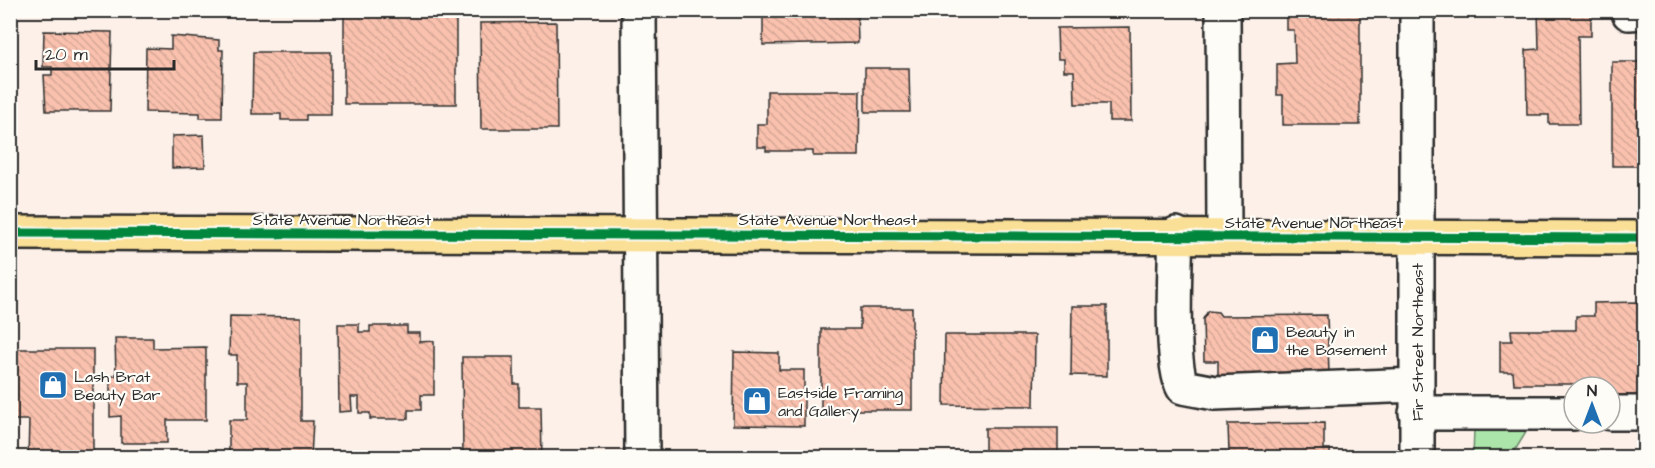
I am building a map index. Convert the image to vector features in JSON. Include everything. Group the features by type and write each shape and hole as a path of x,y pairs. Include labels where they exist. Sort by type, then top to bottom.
{"main road":[{"name":"State Avenue Northeast","path":"10,233 1176,234 1644,238"}],"street":[{"path":"639,10 642,458"},
{"path":"1224,10 1224,236"},
{"name":"Fir Street Northeast","path":"1417,10 1417,458"},
{"path":"1176,234 1174,286 1178,371 1183,387 1215,393 1416,399 1562,412"},
{"path":"1622,413 1644,413"}],"green space":[{"path":"1474,429 1528,429 1511,457 1473,458"}],"building":[{"path":"370,10 429,10 429,16 456,16 456,104 344,104 344,13 370,13"},
{"path":"763,10 857,10 858,43 763,45"},
{"path":"1083,10 1143,10 1143,13 1083,13"},
{"path":"1286,10 1360,10 1360,125 1283,125 1283,95 1277,95 1277,64 1295,63 1294,30 1286,30"},
{"path":"1538,10 1591,10 1591,36 1578,36 1579,124 1549,124 1549,115 1527,115 1526,50 1539,49"},
{"path":"556,22 557,129 481,129 480,23"},
{"path":"1130,27 1131,121 1109,121 1109,104 1075,104 1074,71 1064,71 1064,59 1058,59 1057,28"},
{"path":"44,31 112,32 110,111 46,111 44,75 52,75 52,67 43,67"},
{"path":"171,36 219,40 219,50 223,50 222,118 200,118 200,113 145,112 146,48 171,49"},
{"path":"253,52 331,52 331,115 306,115 306,120 281,120 281,114 252,114"},
{"path":"1612,62 1644,62 1644,166 1612,166"},
{"path":"865,68 909,68 910,112 865,112"},
{"path":"767,91 860,91 859,156 813,156 813,151 766,151 766,147 757,147 757,124 767,124"},
{"path":"204,135 205,167 172,168 172,136"},
{"path":"1639,302 1639,408 1622,408 1622,375 1562,375 1562,384 1514,384 1513,372 1500,372 1500,341 1512,341 1511,330 1576,330 1576,316 1594,316 1594,303"},
{"path":"1072,306 1107,306 1107,376 1071,375"},
{"path":"860,308 912,308 912,410 821,410 821,329 860,329"},
{"name":"Beauty in the Basement","path":"1208,311 1218,312 1221,316 1327,315 1329,374 1218,376 1218,361 1204,361 1203,319"},
{"path":"230,316 301,317 301,421 313,421 311,458 229,458 229,420 247,420 247,382 237,382 237,355 229,355"},
{"path":"338,324 359,324 359,332 370,332 370,326 407,326 407,333 420,333 420,342 434,341 434,395 421,395 421,410 408,410 408,419 370,419 370,413 359,413 359,397 351,397 352,411 339,412"},
{"path":"945,335 1035,335 1034,406 944,405"},
{"path":"115,338 153,338 153,348 206,347 206,420 167,420 167,443 121,443 121,416 110,417 110,376 116,376"},
{"name":"Lash Brat Beauty Bar","path":"14,349 93,349 93,458 28,458 29,420 14,420"},
{"path":"734,352 779,353 779,370 804,370 804,426 733,425"},
{"path":"462,357 514,357 514,384 519,384 519,407 541,407 542,458 463,458"},
{"path":"1324,423 1324,449 1330,449 1330,458 1223,458 1222,452 1229,452 1228,424"},
{"path":"985,428 1058,428 1058,458 985,458"}],"cycle path":[{"path":"10,233 1644,238"}],"place":[{"name":"Beauty in the Basement","path":"1265,340"},
{"name":"Lash Brat Beauty Bar","path":"53,385"},
{"name":"Eastside Framing and Gallery","path":"757,401"}]}
